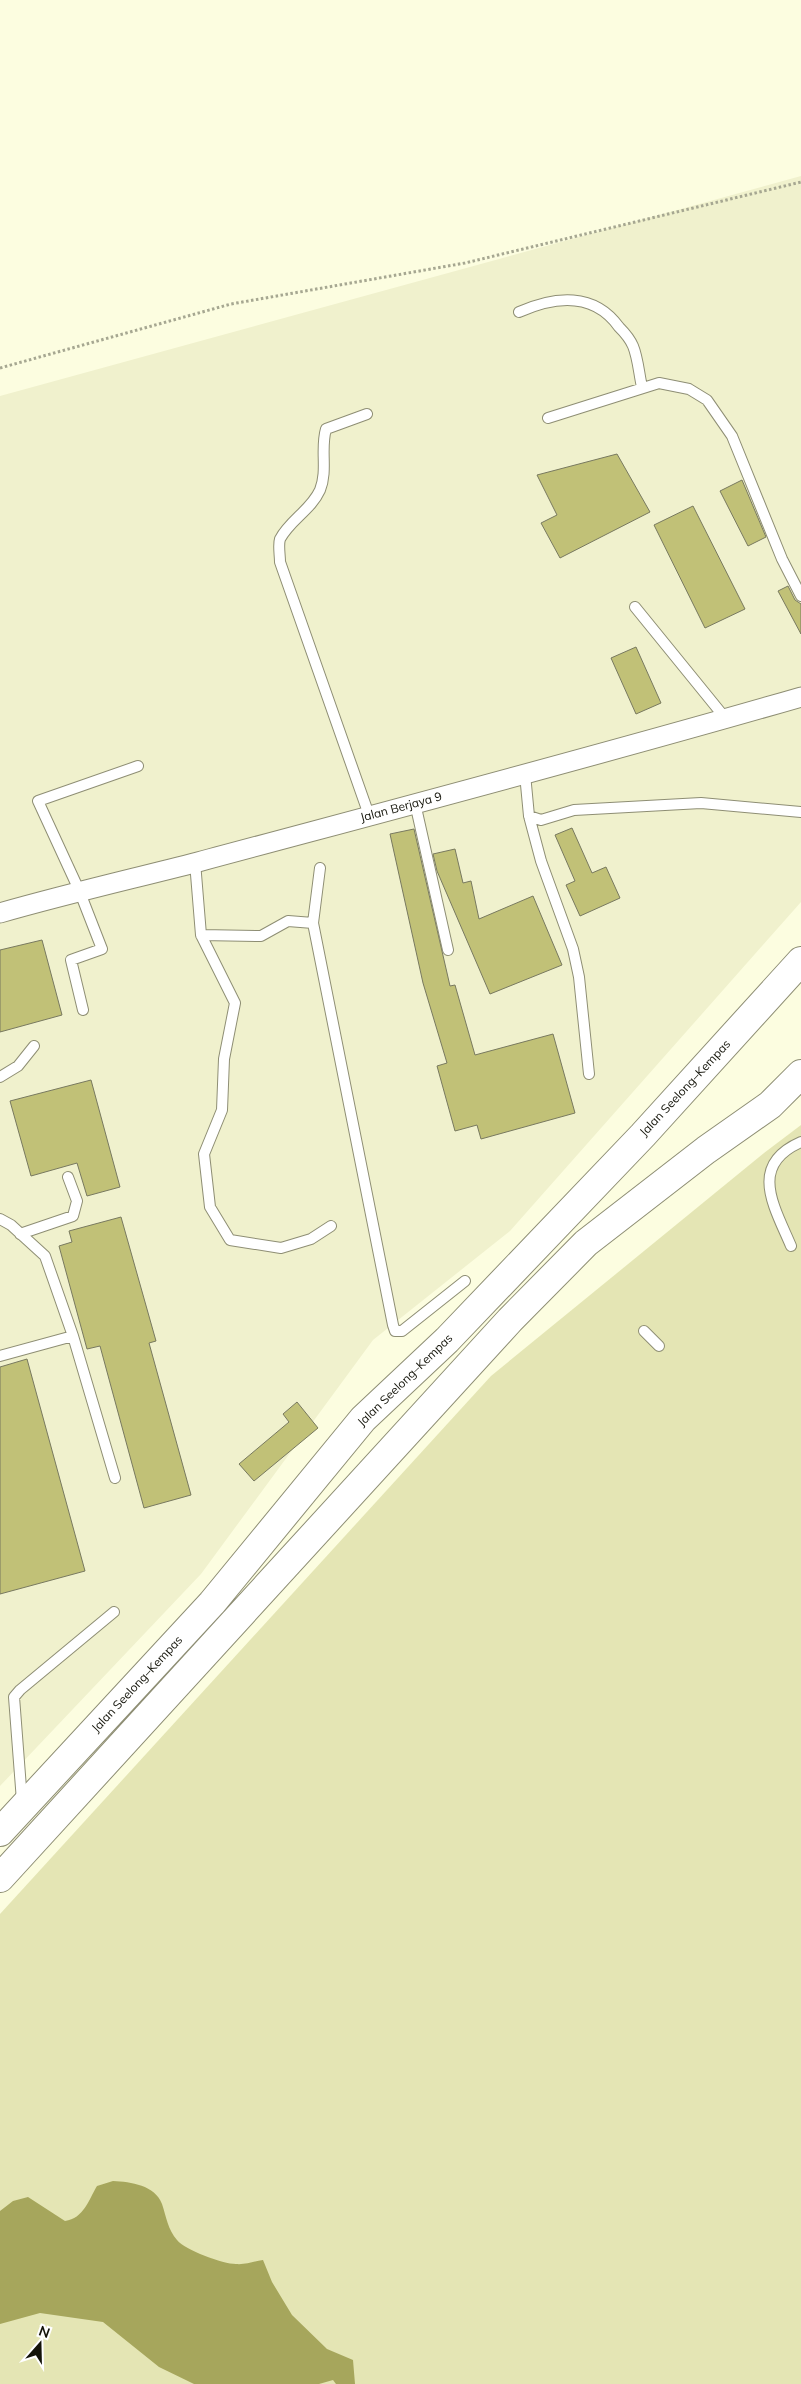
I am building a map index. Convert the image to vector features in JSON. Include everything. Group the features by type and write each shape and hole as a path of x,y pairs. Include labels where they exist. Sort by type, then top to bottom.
{"main road":[{"name":"Jalan Seelong–Kempas","path":"0,1832 212,1603 363,1419 453,1334 643,1134 801,961"},
{"path":"0,1878 510,1320 586,1243 706,1150 770,1105 801,1074"}],"street":[{"name":"Jalan Berjaya 9","path":"0,913 79,890 195,862 525,774 801,697"}],"lane":[{"path":"519,312 541,302 566,300 589,302 610,314 632,344 642,387"},
{"path":"548,418 659,383 679,386 707,400 732,436 782,559 801,596"},
{"path":"368,414 326,429 322,442 325,464 320,490 310,507 292,523 279,540 280,562 369,815"},
{"path":"635,607 726,719"},
{"path":"83,1010 70,960 102,949 79,890 38,801 138,766"},
{"path":"525,774 529,816 572,949 579,977 589,1074"},
{"path":"529,816 541,820 574,810 701,802 801,812"},
{"path":"415,803 448,950"},
{"path":"195,862 201,935 235,1003 224,1060 222,1110 204,1154 210,1207 230,1240 281,1248 311,1239 331,1226"},
{"path":"320,868 313,923 393,1325 396,1331 402,1331 465,1281"},
{"path":"201,935 261,936 288,921 313,923"},
{"path":"0,1076 18,1066 34,1046"},
{"path":"791,1246 773,1202 770,1181 771,1167 784,1149 801,1142"},
{"path":"20,1234 73,1216 77,1201 68,1177"},
{"path":"0,1219 45,1256 74,1336 115,1478"},
{"path":"644,1331 659,1346"},
{"path":"0,1356 74,1336"},
{"path":"22,1807 14,1697 114,1612"}],"path":[{"path":"0,368 231,304 465,263 801,182"}],"shaded area":[{"path":"801,176 801,902 510,1231 373,1340 201,1574 0,1786 0,396"},
{"path":"801,1125 801,2384 0,2384 0,1914 491,1376 764,1153"},
{"path":"113,2181 142,2186 154,2193 162,2204 171,2232 181,2244 188,2248 222,2262 243,2264 263,2260 272,2282 292,2315 327,2349 353,2360 355,2384 336,2384 333,2380 319,2384 194,2384 159,2367 103,2322 40,2313 0,2324 0,2211 13,2201 28,2197 65,2221 81,2213 97,2186"}],"building":[{"path":"617,454 650,512 560,558 541,523 557,515 537,475"},
{"path":"742,480 766,537 748,546 720,491"},
{"path":"693,506 745,609 705,628 654,525"},
{"path":"788,586 795,600 801,604 801,634 778,591"},
{"path":"636,647 661,703 636,714 611,658"},
{"path":"572,828 592,873 606,867 620,898 580,916 566,885 575,881 555,835"},
{"path":"414,829 450,986 455,985 475,1055 553,1034 575,1113 481,1139 477,1125 455,1131 437,1066 447,1063 423,983 390,834"},
{"path":"455,849 463,883 471,881 479,919 533,896 562,965 490,994 437,871 433,854"},
{"path":"42,940 62,1015 0,1032 0,950"},
{"path":"91,1080 120,1187 87,1196 77,1163 31,1176 10,1101"},
{"path":"121,1217 156,1341 149,1343 191,1495 144,1508 100,1346 87,1349 59,1246 72,1242 69,1231"},
{"path":"27,1359 85,1571 0,1594 0,1367"},
{"path":"297,1402 318,1428 254,1481 239,1464 289,1422 283,1414"}]}
